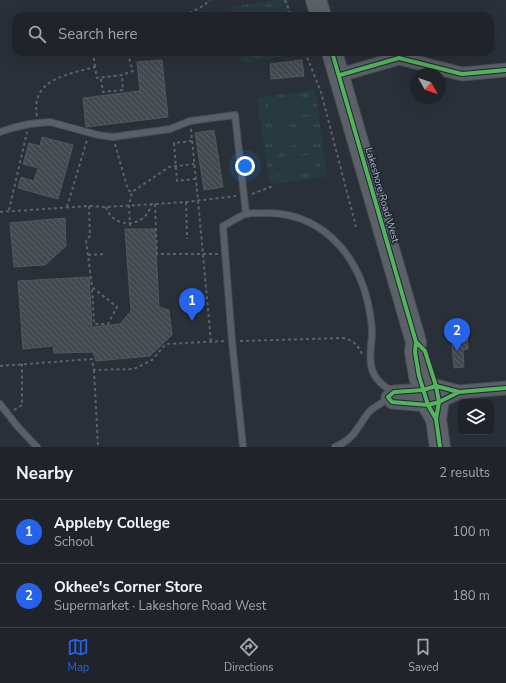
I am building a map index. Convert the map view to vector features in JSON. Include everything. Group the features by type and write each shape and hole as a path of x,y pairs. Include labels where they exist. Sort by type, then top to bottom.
{"main road":[{"path":"316,0 320,12"},
{"name":"Lakeshore Road West","path":"333,56 416,342 415,352 432,400 440,447"}],"street":[{"path":"340,75 399,58 462,74 506,70"},
{"path":"391,395 432,400 459,392 506,388"}],"lane":[{"path":"0,132 29,124 50,122 89,133 113,137 170,130 190,122 235,115 246,214"},
{"path":"243,447 232,341 223,226 246,214 270,213 298,217 321,228 334,240 348,258 356,270 365,292 372,325 370,358 371,368 382,385 391,395 382,403 370,410 357,430 342,444 335,447"},
{"path":"0,405 37,447"}],"path":[{"path":"192,12 203,6 210,0"},
{"path":"285,0 290,12"},
{"path":"93,56 97,78 122,75 133,71 128,56"},
{"path":"307,56 321,92 356,227"},
{"path":"37,116 36,105 38,97 42,90 51,81 58,77 94,67"},
{"path":"101,78 102,92 123,90 122,75"},
{"path":"190,122 211,342"},
{"path":"9,210 27,131"},
{"path":"67,207 89,133"},
{"path":"113,137 128,190 132,192"},
{"path":"192,141 174,143 177,181 196,179"},
{"path":"130,226 129,205 132,192 169,168 194,164"},
{"path":"252,194 273,186"},
{"path":"0,212 9,210 89,206 106,207 186,202 239,196"},
{"path":"186,202 187,239"},
{"path":"106,207 114,219 120,222 130,223 142,220 151,204"},
{"path":"155,204 157,254 225,254"},
{"path":"89,206 90,236 86,240 92,287 94,324 108,324 117,307 92,287"},
{"path":"88,255 106,254"},
{"path":"94,370 134,369 152,360 166,344 232,341 343,338 348,339 355,344 363,358"},
{"path":"0,366 92,359 94,370 98,447"},
{"path":"12,411 22,405 22,364"}],"green space":[{"path":"274,0 288,0 290,12 232,12 231,7"},
{"path":"279,5 280,12 242,12"},
{"path":"240,56 283,56 245,63 240,59"},
{"path":"315,90 327,173 324,177 273,184 269,181 257,98"},
{"path":"306,97 308,114 271,120 268,102"},
{"path":"310,126 312,143 275,148 272,131"},
{"path":"314,154 316,172 279,177 276,160"}],"building":[{"path":"162,60 168,117 86,127 83,98 140,91 137,62"},
{"path":"302,60 304,76 271,79 270,64"},
{"path":"214,130 223,187 204,190 195,133"},
{"path":"42,137 73,145 58,199 18,188 21,177 34,181 38,168 23,164 29,143 40,146"},
{"path":"65,218 66,246 45,265 14,267 10,223"},
{"path":"125,229 155,229 159,307 169,310 172,335 150,356 96,361 93,352 54,353 53,346 23,349 18,281 89,277 92,327 120,324 131,311"},
{"path":"467,333 468,349 463,350 464,367 454,368 451,334"}],"cycle path":[{"path":"333,56 416,342 415,352 419,376 428,405 436,419"},
{"path":"340,75 399,58 462,74 506,70"},
{"path":"416,342 425,351 436,386 439,402 436,419 440,447"},
{"path":"459,392 439,402 428,405 392,402 388,397 394,392 423,390 436,386 459,392 506,388"}],"place":[{"name":"Appleby College","path":"192,321"},
{"name":"Okhee's Corner Store","path":"457,351"}]}
